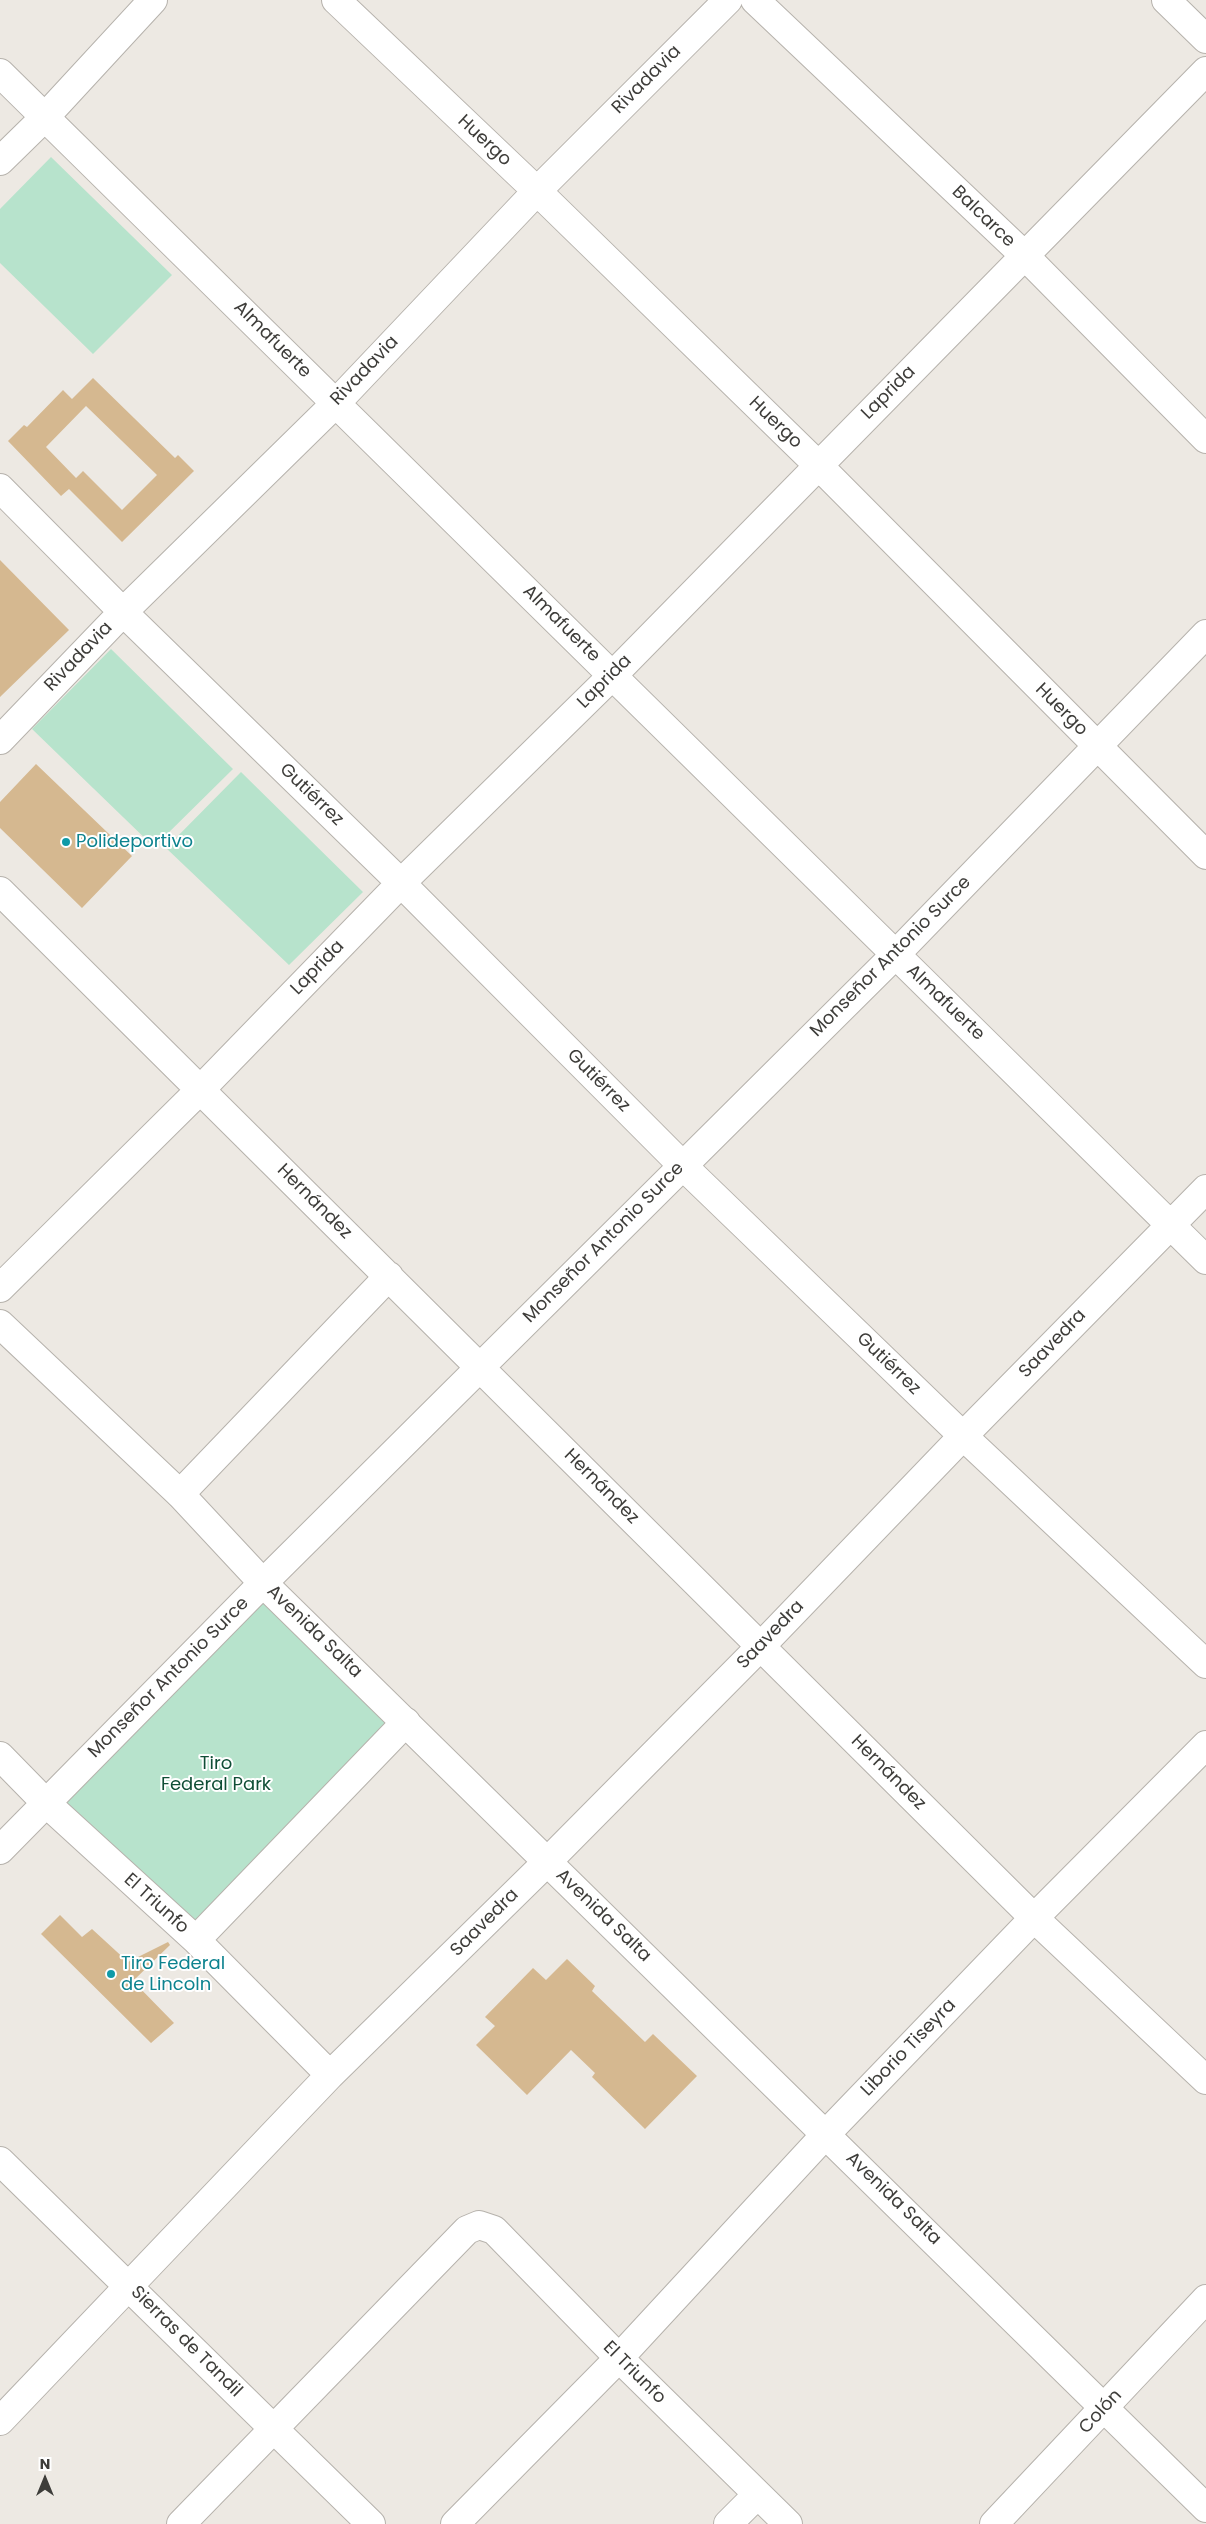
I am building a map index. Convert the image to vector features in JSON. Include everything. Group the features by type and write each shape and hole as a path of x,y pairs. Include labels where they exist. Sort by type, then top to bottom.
{"street":[{"path":"0,161 45,116 153,0"},
{"name":"Huergo","path":"336,0 818,465 1206,856"},
{"name":"Rivadavia","path":"0,740 123,612 336,403 536,191 728,0"},
{"name":"Balcarce","path":"755,0 1024,256 1206,439"},
{"path":"1166,0 1206,39"},
{"name":"Laprida","path":"0,1288 201,1089 401,882 613,675 1206,71"},
{"name":"Almafuerte","path":"0,73 1206,1260"},
{"name":"Gutiérrez","path":"0,488 123,612 401,882 682,1165 963,1436 1206,1664"},
{"name":"Monseñor Antonio Surce","path":"0,1850 263,1583 895,955 1096,745 1206,634"},
{"name":"Hernández","path":"0,890 1034,1918 1206,2080"},
{"name":"Saavedra","path":"0,2421 330,2075 548,1862 761,1646 1170,1224 1206,1190"},
{"path":"180,1494 389,1276"},
{"name":"Avenida Salta","path":"0,1324 180,1494 263,1583 1206,2508"},
{"path":"196,1940 406,1722"},
{"name":"Liborio Tiseyra","path":"456,2524 620,2358 826,2134 1034,1918 1206,1745"},
{"name":"El Triunfo","path":"0,1756 46,1803 196,1940 330,2075"},
{"name":"Sierras de Tandil","path":"0,2161 371,2524"},
{"name":"El Triunfo","path":"274,2428 467,2230 479,2225 494,2230 788,2524"},
{"name":"Colón","path":"994,2524 1206,2299"},
{"path":"181,2524 274,2428"},
{"path":"728,2524 757,2495"}],"green space":[{"path":"51,157 172,275 93,354 0,263 0,209"},
{"path":"111,649 233,769 154,847 32,729"},
{"path":"241,772 363,892 289,965 166,848"},
{"name":"Tiro Federal Park","path":"263,1583 406,1722 196,1940 46,1803"}],"building":[{"path":"93,378 175,458 178,455 194,471 122,542 69,489 61,496 8,441 24,425 27,427 63,390 72,399","holes":["86,406 157,475 122,510 83,471 76,478 46,447"]},
{"path":"0,560 69,630 0,697"},
{"name":"Polideportivo","path":"36,764 132,856 82,908 0,828 0,802"},
{"name":"Tiro Federal de Lincoln","path":"60,1915 82,1937 92,1929 128,1962 168,1942 170,1945 133,1981 174,2023 151,2043 41,1934"},
{"path":"567,1959 595,1986 592,1991 645,2042 653,2034 697,2076 645,2129 592,2077 595,2073 571,2050 527,2095 476,2045 495,2026 485,2017 533,1968 546,1980"}],"place":[{"name":"Polideportivo","path":"66,842"},
{"name":"Tiro Federal de Lincoln","path":"111,1974"}]}
